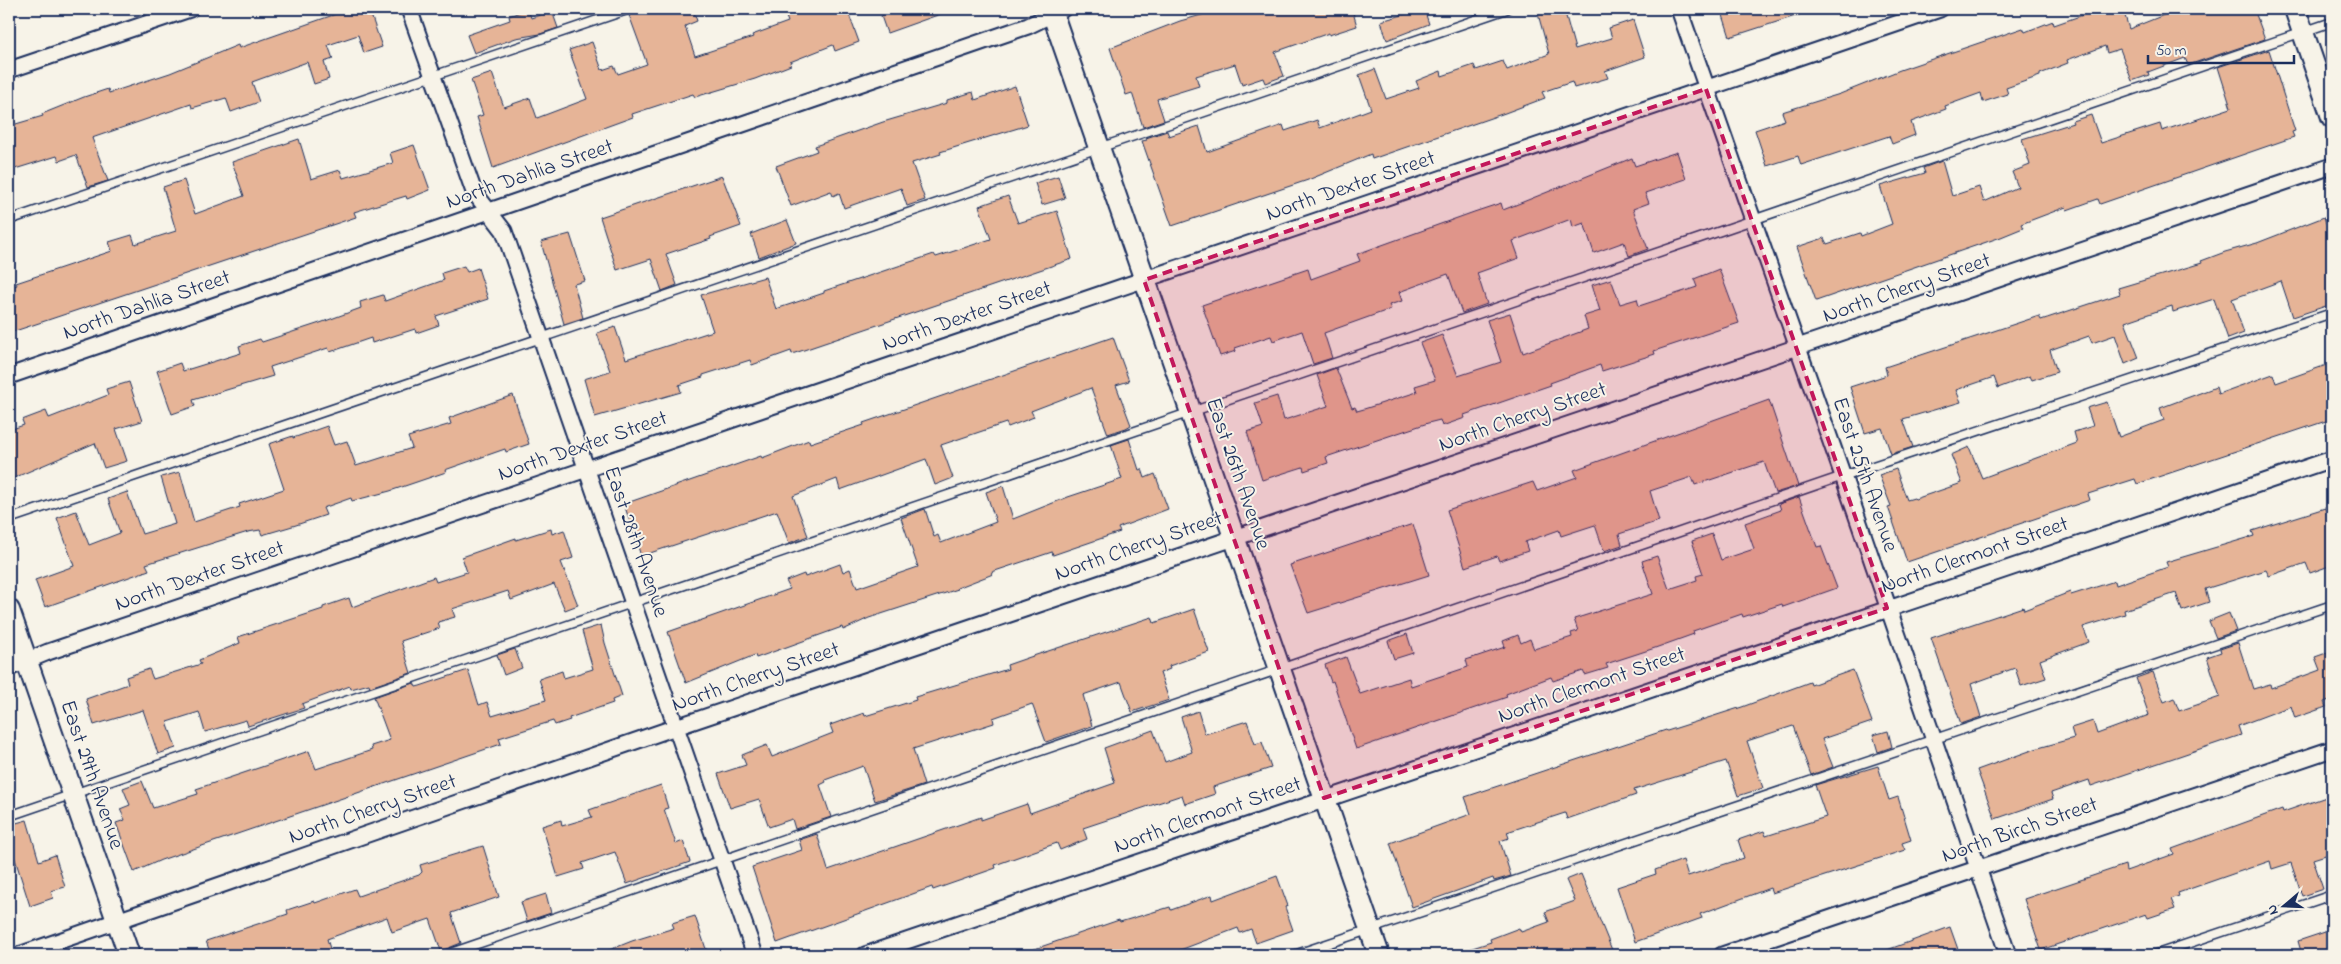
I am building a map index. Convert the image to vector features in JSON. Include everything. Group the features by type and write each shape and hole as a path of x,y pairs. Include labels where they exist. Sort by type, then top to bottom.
{"street":[{"path":"9,70 190,9"},
{"name":"East 28th Avenue","path":"409,9 474,192 504,231 755,955"},
{"name":"East 25th Avenue","path":"1679,9 2008,955"},
{"name":"North Dexter Street","path":"17,664 586,468 1940,9"},
{"path":"2295,9 2332,117"},
{"name":"East 26th Avenue","path":"1056,10 1099,148 1144,280 1379,955"},
{"name":"North Dahlia Street","path":"9,376 1028,26 1056,10"},
{"name":"North Cherry Street","path":"19,955 676,727 2332,166"},
{"name":"North Clermont Street","path":"865,955 1324,798 2332,459"},
{"name":"East 29th Avenue","path":"9,610 17,664 73,794 129,955"},
{"name":"North Birch Street","path":"1722,955 2332,749"}],"lane":[{"path":"9,220 630,9"},
{"path":"9,519 1507,9"},
{"path":"9,816 2332,22"},
{"path":"445,955 1843,476 2332,313"},
{"path":"1294,955 1932,738 2332,605"},
{"path":"2154,955 2332,895"}],"highlighted area":[{"path":"1706,89 1887,608 1324,798 1144,280"}],"building":[{"path":"334,9 369,9 382,47 364,53 358,35 328,45 333,59 324,62 329,79 314,84 307,62 252,82 259,102 231,112 226,98 192,108 191,104 92,138 108,181 88,187 76,155 59,161 57,156 15,169 9,150 9,126 43,116 42,114 84,97 108,89 109,93 170,73 238,45 239,48 336,14"},
{"path":"528,9 531,18 552,11 558,28 540,34 516,38 474,53 467,35 510,20 509,16"},
{"path":"636,9 693,9 697,21 685,26 695,56 753,37 752,35 788,22 785,14 801,9 847,9 859,42 835,51 833,45 790,62 791,65 755,79 695,97 693,94 632,114 633,117 493,168 477,117 483,115 471,80 492,73 504,107 530,98 537,118 587,99 569,50 592,42 602,70 614,66 618,74 647,64 629,15 634,13"},
{"path":"884,9 949,9 949,11 887,33 881,16 886,14"},
{"path":"1223,9 1352,9 1357,26 1329,35 1329,33 1275,52 1284,76 1265,83 1263,78 1242,85 1235,64 1196,76 1199,86 1157,99 1164,120 1143,127 1132,93 1126,95 1110,48 1180,21"},
{"path":"1424,9 1429,24 1387,40 1381,21"},
{"path":"1555,9 1564,9 1575,49 1612,38 1609,28 1633,20 1645,57 1605,71 1608,78 1574,88 1572,82 1542,92 1545,98 1505,113 1372,159 1371,154 1308,180 1172,226 1142,141 1147,140 1146,138 1167,131 1169,136 1199,126 1207,152 1283,125 1285,131 1317,120 1320,128 1371,109 1359,75 1375,69 1386,99 1419,88 1416,81 1441,71 1442,76 1474,65 1476,70 1503,61 1507,70 1549,54 1538,14"},
{"path":"1721,9 1807,9 1808,12 1730,37"},
{"path":"2100,9 2123,9 2129,29 2169,13 2168,9 2254,9 2265,39 2188,65 2185,58 2148,72 2149,75 2132,81 2120,49 2107,53 2105,46 2067,60 2068,63 2040,74 2040,76 2006,88 2008,94 1983,102 1981,93 1945,106 1946,109 1911,122 1915,135 1892,144 1889,136 1801,165 1798,156 1767,166 1755,130 1785,120 1782,112 1840,94 1900,70 2023,28 2025,32 2053,21 2054,25"},
{"path":"2269,50 2295,131 2292,132 2294,137 2100,204 2098,199 2067,210 2066,207 2021,224 2023,228 2001,237 1816,301 1797,247 1824,238 1827,244 1860,233 1861,236 1892,224 1880,186 1925,173 1923,168 1942,161 1952,196 1979,187 1984,202 2018,187 2012,172 2030,165 2022,139 2073,123 2072,121 2091,115 2101,143 2160,124 2162,131 2231,108 2218,67"},
{"path":"1015,86 1028,125 940,152 941,154 912,163 925,200 907,206 901,188 844,208 839,193 833,196 831,191 791,206 776,166 817,151 815,146 883,122 947,103 947,100 973,92 975,100"},
{"path":"299,139 311,179 340,170 343,178 393,163 390,153 414,145 430,190 407,199 406,196 354,212 356,217 9,333 9,288 17,285 16,283 112,251 109,242 132,235 135,244 176,231 163,187 184,180 195,214 244,196 232,162"},
{"path":"1677,152 1686,179 1645,193 1649,203 1633,209 1648,249 1629,256 1624,242 1594,253 1584,223 1573,227 1571,219 1513,241 1519,258 1477,273 1487,304 1462,313 1448,274 1399,292 1402,301 1389,305 1391,309 1324,333 1332,358 1313,364 1302,331 1273,341 1271,336 1235,348 1236,351 1220,356 1202,305 1308,269 1311,279 1360,261 1357,254 1474,212 1501,203 1503,210 1632,158 1635,166"},
{"path":"722,176 741,226 710,237 711,239 666,254 677,285 662,291 651,259 617,270 600,217"},
{"path":"1058,176 1065,198 1042,205 1035,183"},
{"path":"1008,196 1018,223 1057,211 1072,259 792,354 791,351 752,365 750,360 703,375 703,377 679,385 681,392 595,417 584,379 610,371 597,333 615,327 626,359 713,331 701,295 765,277 776,309 934,254 936,257 991,239 979,206"},
{"path":"2324,217 2332,241 2332,304 2293,317 2281,281 2232,299 2244,333 2228,339 2214,299 2173,312 2172,306 2125,322 2139,358 2125,364 2115,335 2092,343 2089,336 2050,350 2057,372 2032,380 2030,376 1998,388 1994,377 1956,390 1961,402 1903,419 1913,447 1891,454 1882,428 1865,433 1850,387 1887,375 1885,367 2039,316 2041,320 2120,294 2118,288 2202,263 2201,261 2257,243"},
{"path":"787,220 796,243 759,257 751,234"},
{"path":"570,234 585,281 574,284 583,318 564,324 541,242"},
{"path":"464,266 467,272 478,268 488,299 436,316 439,325 416,333 415,329 372,343 371,338 330,352 328,348 270,367 273,376 193,400 195,406 172,414 157,371 180,363 183,371 241,353 239,346 260,339 262,342 320,323 361,308 360,302 383,295 385,301 444,280 442,273"},
{"path":"1719,269 1739,323 1654,351 1655,354 1602,371 1600,365 1550,383 1551,385 1464,415 1465,418 1442,426 1440,420 1428,423 1326,457 1328,463 1304,471 1303,467 1262,480 1247,432 1263,427 1255,403 1277,396 1284,420 1328,406 1317,375 1336,368 1352,408 1355,407 1357,411 1364,409 1417,392 1415,386 1435,380 1420,343 1442,335 1458,376 1501,362 1487,320 1510,313 1523,353 1588,329 1584,316 1600,311 1592,285 1611,279 1620,304 1637,299 1639,306 1697,287 1694,279"},
{"path":"1113,337 1129,381 1116,385 1131,425 1126,428 1108,434 1091,388 1031,411 1034,417 1008,427 1006,423 941,445 953,478 935,485 926,459 840,490 837,479 793,496 808,536 789,543 777,511 641,556 624,504 761,456 762,458 809,440 810,443 864,425 863,423"},
{"path":"2332,363 2332,419 2137,484 2135,479 2088,494 2090,500 1907,562 1888,507 1891,506 1879,475 1896,469 1907,500 1915,499 1962,483 1951,455 1969,447 1982,478 2077,443 2074,432 2093,426 2087,408 2107,402 2119,437 2164,420 2160,408 2216,387 2218,394 2273,374 2276,383"},
{"path":"129,382 142,421 116,429 127,461 104,468 95,443 9,480 9,430 24,425 22,420 46,411 49,418 108,395 106,389"},
{"path":"513,395 529,444 506,452 505,449 390,491 352,501 351,498 323,508 326,515 296,525 262,535 260,530 248,532 146,564 149,570 45,607 35,580 74,566 57,518 76,511 89,545 120,533 108,499 127,492 142,534 175,524 161,477 180,472 194,522 240,507 239,504 284,489 269,444 327,426 334,445 347,441 356,466 412,448 408,437 451,424 449,418"},
{"path":"1769,400 1798,486 1775,493 1764,462 1695,485 1692,477 1650,491 1659,521 1619,534 1622,545 1604,551 1595,525 1561,536 1559,530 1525,542 1528,551 1499,561 1497,556 1465,567 1447,510 1533,482 1537,491 1577,477 1574,470"},
{"path":"1129,439 1139,470 1142,469 1145,478 1155,474 1168,509 1118,528 1120,532 1053,555 1052,552 992,572 993,574 958,589 869,618 843,630 842,627 756,658 755,655 686,683 668,632 790,589 786,581 804,574 805,577 840,564 843,572 850,569 857,588 918,567 901,518 925,509 934,537 938,535 941,543 996,522 986,492 1003,486 1013,519 1068,497 1122,479 1111,445"},
{"path":"1799,497 1817,547 1821,546 1837,588 1783,607 1782,604 1743,617 1742,614 1693,631 1694,634 1606,664 1608,668 1585,675 1583,671 1553,681 1551,677 1506,694 1507,697 1356,749 1333,681 1331,682 1325,665 1346,657 1360,694 1409,678 1411,686 1468,667 1466,660 1505,647 1503,641 1518,635 1521,643 1530,639 1534,649 1572,637 1571,633 1578,631 1574,619 1653,594 1642,561 1657,556 1669,589 1697,580 1696,576 1703,574 1692,541 1712,534 1721,560 1754,549 1745,523 1781,510 1779,504"},
{"path":"2325,508 2332,528 2332,565 2310,573 2306,563 2269,576 2266,570 2205,589 2209,602 2182,611 2176,593 2124,610 2125,614 2083,627 2089,642 2040,660 2046,678 2021,686 2015,668 1971,684 1981,717 1961,724 1931,638 2023,607 2024,610 2070,592 2071,595 2115,581 2116,585 2168,567 2166,562 2254,536 2252,531"},
{"path":"1413,524 1429,575 1308,613 1290,565"},
{"path":"551,529 552,534 564,530 573,558 561,562 578,605 565,610 554,584 511,600 508,591 452,609 455,617 438,622 440,628 401,641 411,673 370,687 369,684 351,689 350,686 302,704 304,708 248,726 246,720 205,732 199,712 167,722 176,748 158,754 143,710 94,725 86,699 128,684 126,677 149,669 153,679 201,664 199,660 240,643 238,637 323,609 323,607 349,598 352,607 434,577 436,582 467,572 462,557 516,538 516,540"},
{"path":"1194,609 1209,652 1169,666 1170,669 1160,673 1169,700 1132,712 1121,682 1083,695 1092,726 1046,742 1032,704 993,718 994,723 913,749 924,785 875,801 863,766 825,780 826,782 820,785 831,817 795,829 792,819 769,827 759,799 730,808 718,774 746,765 742,755 767,745 772,757 833,733 830,725 864,713 865,716 916,700 915,697 1008,669 1007,665 1152,617 1154,623"},
{"path":"2229,613 2236,631 2216,638 2209,621"},
{"path":"601,625 622,696 612,700 613,703 569,718 570,720 555,725 553,721 499,738 501,744 161,860 134,872 116,823 125,820 120,809 130,805 123,788 142,781 153,808 198,794 196,789 309,751 316,769 372,750 371,746 390,740 374,697 414,683 416,687 468,670 479,705 487,702 492,716 546,700 539,679 562,671 564,678 593,669 582,631"},
{"path":"1407,634 1413,653 1394,659 1388,641"},
{"path":"2238,643 2253,689 2270,684 2271,688 2320,670 2315,657 2332,651 2332,699 2324,702 2326,707 2295,718 2291,706 2238,726 2241,735 2091,786 2089,780 2051,793 2053,799 1995,819 1977,770 2035,749 2074,738 2071,728 2093,721 2097,734 2149,715 2136,678 2153,672 2164,702 2174,698 2179,711 2220,697 2207,657 2221,652 2220,649"},
{"path":"515,649 522,668 504,675 497,655"},
{"path":"1853,670 1872,722 1822,739 1833,767 1811,775 1793,726 1747,741 1763,788 1738,796 1726,761 1634,790 1636,795 1567,819 1565,813 1507,832 1509,838 1500,841 1511,876 1494,881 1493,878 1412,907 1390,843 1471,814 1465,797 1666,730 1742,707 1810,682 1811,685"},
{"path":"1198,711 1205,734 1247,721 1255,744 1262,742 1271,768 1213,787 1215,794 1185,804 1182,795 1083,828 1087,839 1060,850 1057,843 995,865 996,868 933,890 932,887 777,943 752,867 802,850 799,840 817,834 828,870 981,817 981,820 1027,804 1030,813 1115,783 1104,748 1153,730 1165,762 1192,752 1181,717"},
{"path":"1888,731 1892,747 1878,752 1873,735"},
{"path":"1878,766 1889,800 1898,797 1911,840 1902,843 1905,850 1772,893 1770,888 1700,914 1702,918 1635,942 1617,887 1656,874 1655,870 1683,860 1688,876 1744,858 1738,840 1764,831 1766,836 1826,817 1815,785"},
{"path":"661,785 668,808 664,809 676,844 683,841 690,862 627,884 615,852 582,863 584,869 558,877 542,826 561,820 562,826 592,817 589,810"},
{"path":"2329,796 2332,806 2332,853 2313,859 2323,889 2302,896 2291,863 2272,869 2270,861 2178,893 2179,896 2171,899 2175,909 2148,918 2146,914 2041,950 2024,899 2125,865 2126,871 2174,854 2172,849 2282,809 2283,812"},
{"path":"27,820 39,861 55,855 65,887 51,891 53,898 30,906 9,840 9,825"},
{"path":"483,846 499,897 451,913 461,943 441,951 430,919 392,932 387,917 327,939 332,955 211,955 206,941 288,914 287,910 314,901 315,903 355,889 358,896 419,875 422,872 420,865"},
{"path":"1581,874 1612,950 1598,955 1460,955 1460,952 1491,942 1490,939 1519,928 1521,932 1549,922 1545,912 1575,901 1566,880"},
{"path":"1277,876 1288,906 1285,907 1293,930 1256,943 1251,929 1240,933 1238,928 1167,955 1023,955 1023,953 1119,920 1120,922 1170,907 1171,910 1212,895 1213,900"},
{"path":"546,894 551,913 527,921 521,902"},
{"path":"695,916 708,955 602,955 602,953 632,941 674,928 672,923"},
{"path":"1950,927 1960,955 1876,954"},
{"path":"2328,931 2332,944 2332,955 2302,955 2298,941"}]}
